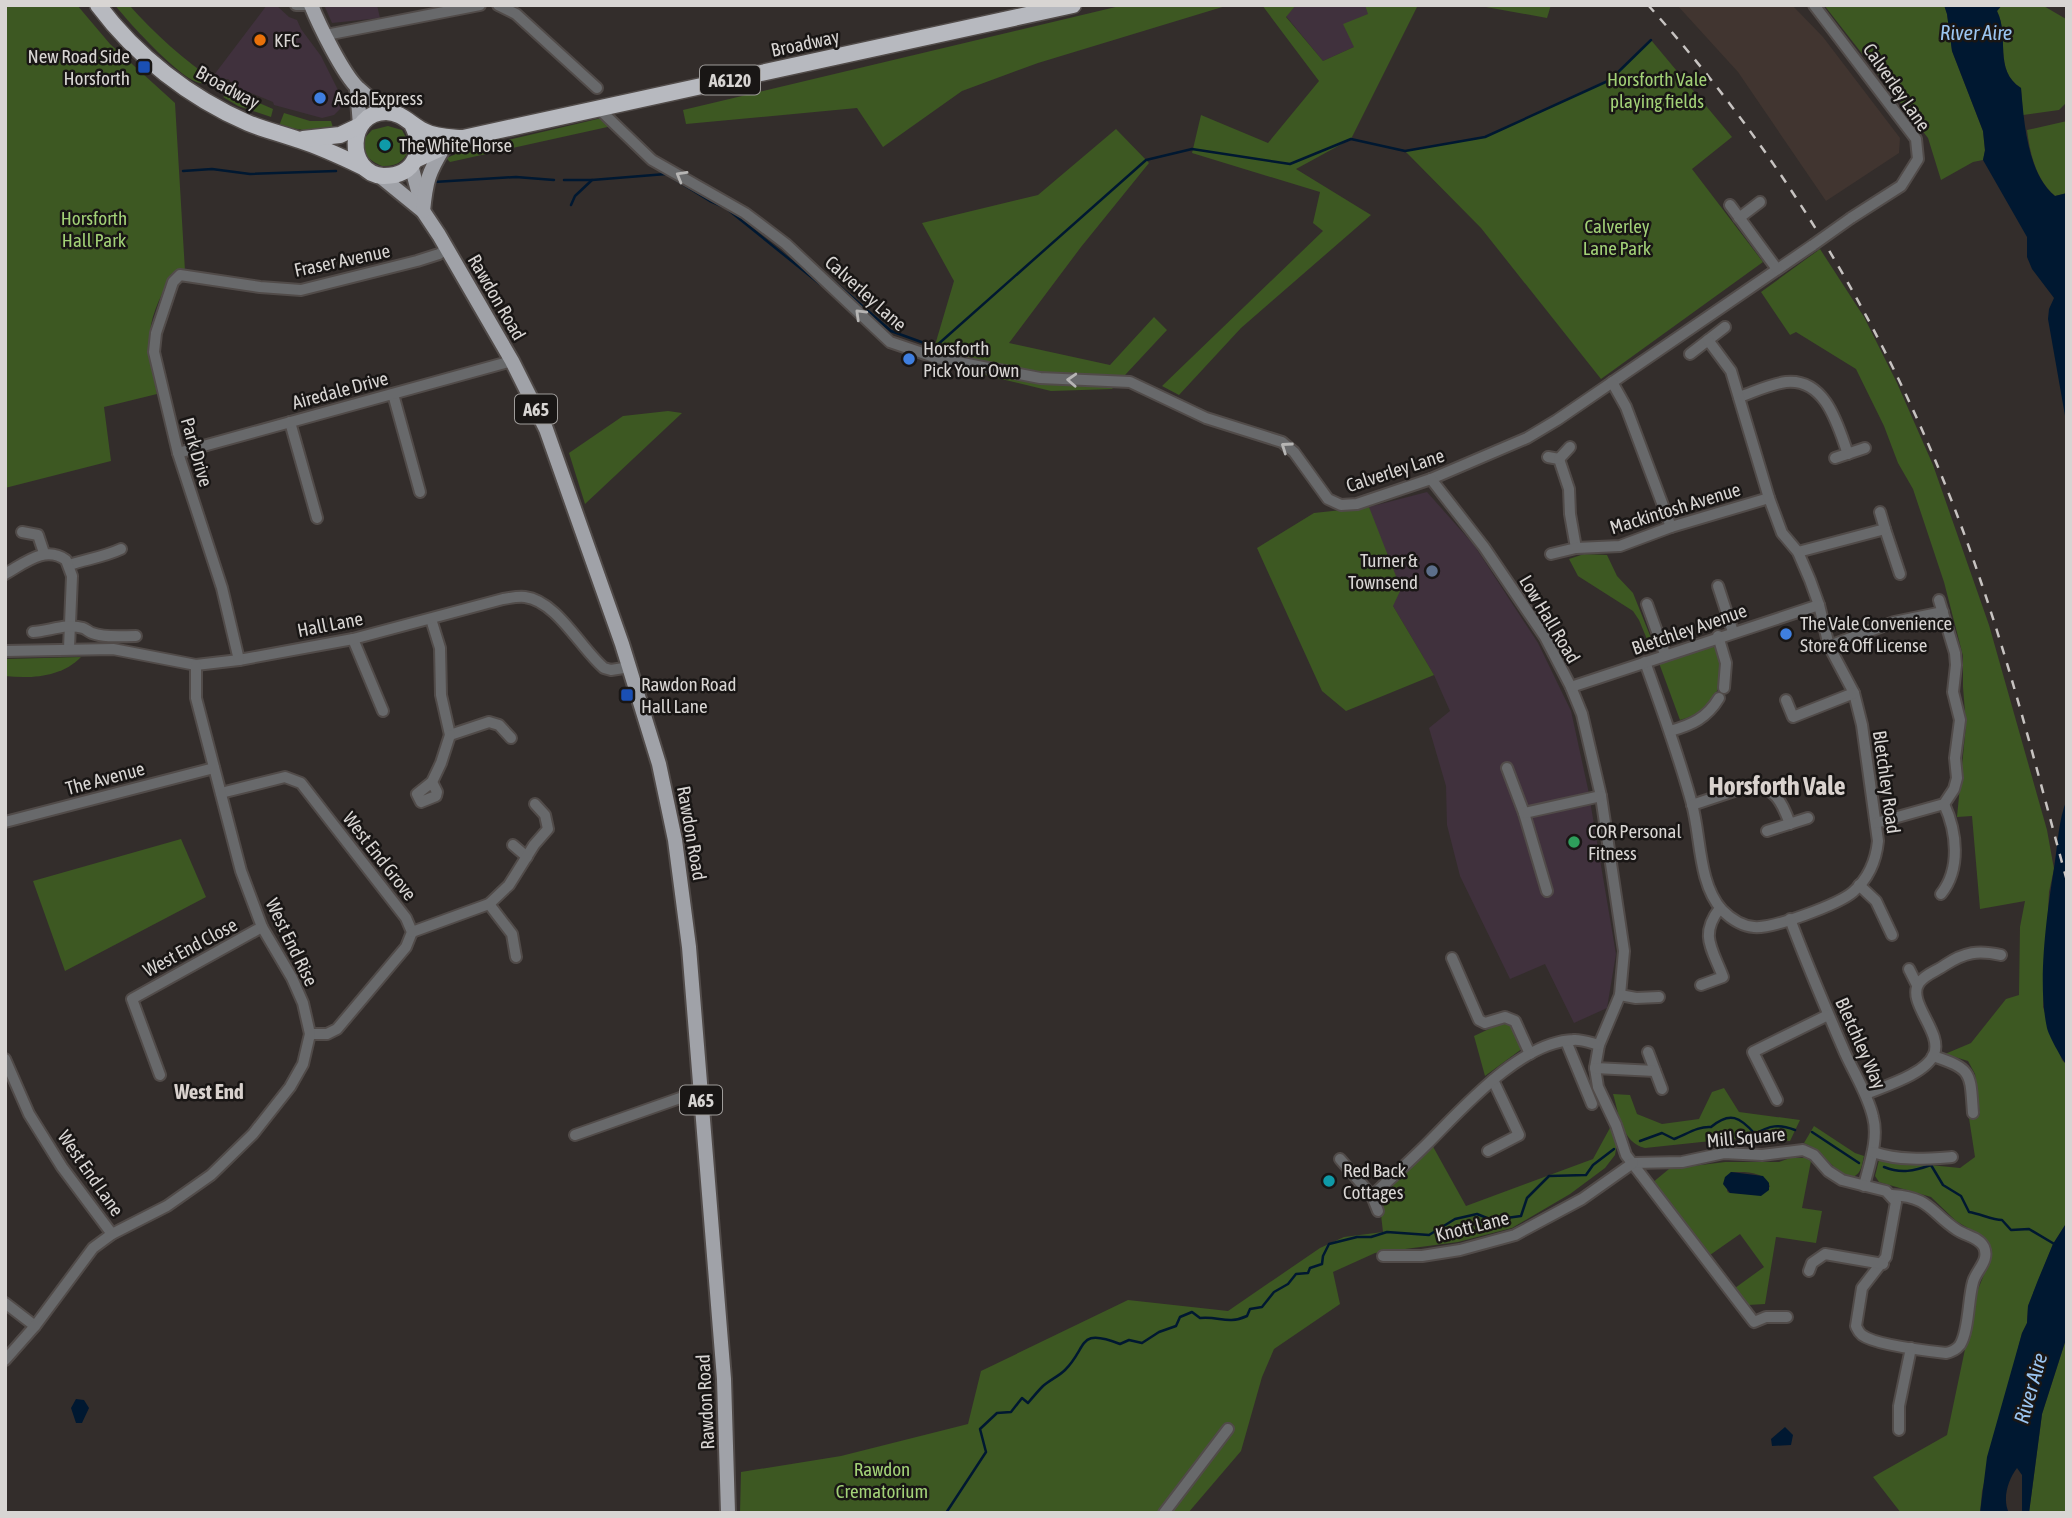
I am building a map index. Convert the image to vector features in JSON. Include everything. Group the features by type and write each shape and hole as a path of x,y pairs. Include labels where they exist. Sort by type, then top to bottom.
{"highway":[{"name":"Broadway","path":"98,5 120,32 170,78 224,112 363,166"},
{"name":"Broadway","path":"463,138 1073,5"},
{"path":"297,139 340,135 360,126 375,114 396,113 412,124 418,136 419,144 413,163 395,175 380,176 363,166 354,147 360,126"},
{"name":"A6120","path":"412,124 437,136 463,138"},
{"name":"A6120","path":"413,163 463,138"}],"main road":[{"path":"311,5 344,70 357,88 381,106 396,113"},
{"path":"357,88 360,126"},
{"path":"423,211 426,179 444,147"},
{"name":"Rawdon Road","path":"413,163 423,211"},
{"name":"Rawdon Road","path":"380,176 423,211 447,248 512,361 555,451 630,667 659,764 676,840 689,947 724,1379 728,1513"}],"street":[{"path":"296,5 304,5"},
{"path":"327,35 480,5"},
{"path":"498,5 510,9 597,88"},
{"path":"510,9 522,5"},
{"name":"Calverley Lane","path":"599,108 652,160 746,214 786,244 890,342 937,358 1040,378 1130,382 1206,418 1282,442 1294,452 1328,499 1341,505 1357,504 1431,479 1527,438 1901,186 1918,159 1916,139 1814,5"},
{"path":"1739,218 1759,202"},
{"path":"1730,205 1777,269"},
{"name":"Fraser Avenue","path":"200,277 260,288 301,290 417,261 439,254 447,248"},
{"name":"Park Drive","path":"200,277 180,275 176,278 156,333 154,352 178,453 222,588 239,660"},
{"path":"1689,354 1726,327"},
{"name":"Bletchley Road","path":"1709,340 1731,371 1782,533 1798,552 1819,605 1829,646 1854,693 1862,725 1876,823 1877,858 1852,894 1790,919 1753,927 1733,920 1720,908"},
{"name":"Airedale Drive","path":"178,453 512,361"},
{"path":"1612,382 1626,407 1671,527"},
{"path":"1739,397 1785,382 1804,385 1825,400 1832,409 1848,454"},
{"path":"393,394 420,492"},
{"path":"290,422 317,518"},
{"path":"1570,447 1553,458 1569,489 1576,548"},
{"path":"1835,458 1865,447"},
{"name":"Low Hall Road","path":"1431,479 1484,547 1545,638 1582,714 1601,796 1624,951 1620,995 1599,1045 1595,1068 1598,1087 1616,1125 1626,1155 1754,1322 1766,1317 1787,1317"},
{"name":"Mackintosh Avenue","path":"1551,554 1576,548 1620,546 1671,527 1769,498"},
{"path":"1880,512 1900,574"},
{"path":"1798,552 1885,529"},
{"path":"22,532 39,533 44,553"},
{"path":"69,565 88,558 103,557 121,549"},
{"path":"5,574 44,553 53,553 69,565 72,576 69,648"},
{"path":"1718,586 1733,632"},
{"name":"Hall Lane","path":"5,651 113,649 195,665 239,660 353,639 516,597 530,598 549,609 604,668 611,670 630,667"},
{"path":"1876,823 1944,804 1954,789 1960,720 1953,692 1956,665 1939,600"},
{"path":"1647,604 1665,654"},
{"name":"Bletchley Avenue","path":"1571,687 1718,636 1819,605"},
{"path":"1829,646 1894,622 1943,612"},
{"path":"431,619 440,648 441,695 450,736 432,782"},
{"path":"33,632 56,627 82,627 95,635 136,636"},
{"path":"1670,731 1696,722 1709,712 1721,693 1726,663 1718,636"},
{"path":"353,639 383,711"},
{"path":"1645,662 1670,731 1692,805 1707,883 1720,908 1712,919 1708,932 1723,977 1701,985"},
{"name":"West End Rise","path":"112,1234 167,1206 211,1175 253,1133 290,1087 303,1064 310,1034 303,1003 292,978 262,927 241,871 196,698 195,665"},
{"path":"1786,700 1793,717 1854,693"},
{"path":"450,736 489,722 499,725 511,738"},
{"name":"The Avenue","path":"5,822 214,768"},
{"path":"1507,768 1524,813 1547,891"},
{"name":"West End Grove","path":"221,793 285,777 300,783 406,918 412,932 406,947 337,1029 327,1034 310,1034"},
{"path":"1692,805 1756,786 1781,800 1790,824"},
{"path":"1524,813 1601,796"},
{"path":"412,932 489,904 509,885 548,825 545,815 534,804"},
{"path":"1941,894 1947,886 1955,858 1951,825 1944,804"},
{"path":"1767,831 1808,818"},
{"path":"513,845 527,857"},
{"path":"1860,885 1876,901 1892,935"},
{"path":"489,904 512,934 516,957"},
{"name":"Bletchley Way","path":"1790,919 1828,1015 1866,1094 1874,1120 1873,1152 1864,1186"},
{"name":"West End Close","path":"160,1075 132,999 262,927"},
{"path":"1917,985 1924,978 1970,952 1982,950 2001,954"},
{"path":"1452,958 1479,1020 1485,1023 1505,1017 1515,1021 1530,1054"},
{"path":"1866,1094 1923,1069 1933,1056 1936,1043 1916,998 1917,985 1909,969"},
{"path":"1620,995 1636,998 1659,997"},
{"path":"1777,1100 1753,1052 1828,1015"},
{"path":"1372,1196 1480,1088 1530,1054 1572,1039 1599,1045"},
{"path":"1566,1041 1592,1104"},
{"path":"1648,1052 1662,1089"},
{"path":"1933,1056 1952,1062 1970,1078 1973,1113"},
{"name":"West End Lane","path":"5,1059 29,1114 62,1167 112,1234 93,1248 35,1326 5,1360"},
{"path":"1595,1068 1655,1071"},
{"path":"1488,1151 1519,1135 1493,1080"},
{"path":"575,1135 700,1091"},
{"name":"Mill Square","path":"1633,1163 1682,1162 1724,1153 1762,1155 1803,1150 1814,1155 1835,1176 1892,1195 1913,1199 1933,1208 1958,1230 1980,1242 1985,1252 1983,1264 1973,1281 1962,1338 1957,1349 1946,1353 1911,1348 1864,1337 1856,1326 1862,1288 1884,1264 1896,1202 1892,1195"},
{"path":"1873,1152 1894,1159 1952,1157"},
{"path":"1340,1159 1372,1196 1378,1211"},
{"name":"Knott Lane","path":"1383,1256 1422,1256 1460,1250 1515,1235 1582,1199 1633,1163"},
{"path":"1809,1271 1812,1263 1825,1254 1884,1264"},
{"path":"5,1303 35,1326"},
{"path":"1899,1430 1899,1406 1911,1348"},
{"path":"1164,1513 1228,1429"}],"shaded area":[{"path":"267,5 276,5 289,17 297,20 321,56 343,100 334,115 322,118 274,105 273,102 236,87 228,79 221,80 214,75"},
{"path":"324,5 377,5 380,18 332,23"},
{"path":"1296,5 1365,5 1369,14 1354,47 1323,61 1286,16"},
{"path":"1677,5 1792,5 1823,37 1900,138 1899,153 1826,201 1738,72"},
{"path":"1427,492 1474,545 1538,643 1571,711 1588,789 1616,954 1607,1008 1574,1023 1545,964 1510,979 1460,876 1447,825 1446,786 1429,728 1450,711 1434,675 1393,606 1369,507"}],"green space":[{"name":"Horsforth Hall Park","path":"5,5 77,5 110,44 175,103 185,271 171,274 151,324 150,347 157,394 104,407 111,461 5,488"},
{"path":"115,5 129,5 170,46 216,82 200,83 181,72"},
{"path":"1124,5 1229,5 1038,63 962,91 883,147 857,108 686,124 683,110"},
{"path":"1262,5 1296,5 1286,17 1323,61 1354,47 1343,24 1368,14 1365,5 1418,5 1351,139 1296,169 1371,215 1241,328 1179,395 1162,386 1323,231 1313,223 1320,192 1192,153 1201,115 1268,143 1319,81"},
{"path":"1475,5 1551,5 1547,18"},
{"path":"1824,5 1944,5 1952,51 1983,131 1983,160 1973,162 1941,180 1928,138"},
{"path":"2002,5 2042,5 2066,19 2067,102 2059,110 2023,115 2021,88 2012,81 2005,63 2001,21 1997,11"},
{"name":"Calverley Lane Park","path":"1651,40 1732,137 1692,169 1763,262 1601,379 1481,228 1405,151 1485,137 1610,80"},
{"path":"232,91 273,109 271,117 238,106 223,97"},
{"path":"284,113 310,121 331,121 334,131 309,131 279,126"},
{"path":"606,117 612,126 450,162 446,158 469,149"},
{"path":"2067,121 2067,193 2055,196 2048,190 2035,166 2027,130"},
{"path":"388,126 402,130 410,145 400,162 382,166 367,156 363,140 372,130"},
{"path":"1116,129 1149,163 1081,247 1009,343 1110,365 1154,317 1167,330 1112,389 1051,391 930,362 954,281 922,223 1038,195"},
{"path":"1820,249 1864,317 1933,465 1989,625 2047,830 2054,869 2049,892 2043,1007 2062,1060 2067,1065 2067,1222 2053,1244 2028,1306 2027,1323 2022,1333 1982,1491 1980,1513 1901,1513 1873,1477 1947,1435 1977,1292 1991,1257 1983,1237 1956,1221 1931,1197 1879,1182 1875,1176 1879,1160 1960,1168 1975,1157 1969,1118 1980,1115 1975,1074 1968,1061 1945,1054 1971,1043 2006,999 2019,995 2020,927 2025,901 1980,909 1972,816 1957,817 1966,725 1963,656 1944,582 1913,489 1898,463 1884,426 1856,369 1796,332 1790,335 1761,292"},
{"path":"668,411 682,413 585,504 569,453 623,416"},
{"path":"1369,507 1401,589 1393,606 1434,675 1346,711 1322,691 1257,548 1314,513"},
{"path":"1584,554 1607,555 1617,576 1633,593 1655,648 1651,649 1633,611 1578,576 1569,559"},
{"path":"1716,642 1721,667 1717,690 1703,709 1680,720 1659,663"},
{"path":"81,657 55,673 25,677 5,676 5,659"},
{"path":"181,839 206,897 65,971 33,881"},
{"path":"1504,1022 1511,1023 1523,1048 1485,1076 1474,1036"},
{"path":"1724,1088 1739,1112 1800,1120 1790,1141 1730,1139 1645,1148 1637,1145 1626,1134 1613,1094 1630,1095 1637,1114 1662,1124 1699,1119 1712,1092"},
{"name":"Rawdon Crematorium","path":"1611,1126 1617,1144 1615,1155 1605,1168 1570,1194 1512,1228 1458,1242 1375,1253 1333,1272 1340,1304 1274,1349 1262,1377 1241,1451 1188,1513 740,1513 741,1472 841,1456 968,1424 981,1371 1128,1300 1228,1311 1320,1248 1344,1237 1383,1232 1379,1198 1431,1143 1466,1206 1593,1159"},
{"path":"1814,1126 1864,1156 1856,1175 1853,1177 1839,1171 1818,1151 1804,1143"},
{"path":"1790,1158 1805,1158 1811,1161 1802,1208 1822,1211 1816,1243 1776,1237 1765,1304 1748,1305 1735,1288 1764,1267 1740,1234 1710,1255 1652,1183 1669,1169 1725,1162 1779,1162","holes":["1731,1172 1760,1175 1770,1187 1729,1193 1727,1191"]},
{"path":"2067,1336 2067,1513 2029,1513 2042,1414"}],"water":[{"name":"River Aire","path":"1944,5 2002,5 1997,11 2001,21 2005,63 2012,81 2021,88 2026,131 2033,160 2038,174 2055,196 2067,193 2067,427 2048,319 2054,298 2032,269 2027,257 2027,237 1983,160 1983,131 1952,51"},
{"path":"2067,799 2067,1065 2048,1031 2043,990 2049,906 2060,824"},
{"path":"1731,1172 1763,1176 1769,1183 1769,1190 1761,1196 1730,1193 1723,1184 1725,1177"},
{"name":"River Aire","path":"2067,1222 2067,1336 2042,1414 2029,1513 2022,1513 2022,1475 2017,1468 2007,1490 2009,1513 1980,1513 1987,1457 2027,1323 2028,1306 2053,1244"},
{"path":"76,1399 84,1400 89,1408 82,1423 76,1423 71,1408"},
{"path":"1785,1427 1793,1435 1791,1445 1772,1446 1771,1439"}],"waterway":[{"path":"831,279 891,331 935,347 1146,160 1192,149 1290,164 1351,139 1405,151 1485,137 1610,80 1651,40"},
{"path":"183,171 212,169 250,174 336,171"},
{"path":"571,205 575,196 592,180 666,174 726,208 820,284"},
{"path":"434,182 516,177 554,180"},
{"path":"564,180 592,180"},
{"path":"1640,1141 1662,1133 1674,1139 1729,1118 1744,1123 1755,1134 1775,1126 1795,1130"},
{"path":"1812,1132 1859,1163"},
{"path":"946,1513 986,1452 980,1429 997,1413 1011,1412 1022,1398 1028,1403 1043,1386 1065,1370 1090,1339 1106,1339 1120,1344 1129,1340 1142,1343 1159,1332 1176,1326 1180,1317 1192,1312 1200,1318 1240,1319 1247,1316 1250,1309 1262,1307 1274,1292 1288,1284 1296,1274 1308,1273 1310,1268 1322,1264 1329,1244 1387,1232 1429,1235 1455,1219 1477,1214 1492,1220 1521,1216 1527,1198 1549,1176 1586,1175 1593,1165 1614,1149"},
{"path":"1884,1167 1908,1171 1931,1165 1943,1185 1961,1196 1969,1212 2002,1220 2011,1230 2029,1229 2056,1245"}],"railway":[{"path":"1648,5 1703,69 1754,136 1845,278 1885,352 1921,428 1982,585 2016,695 2067,881"}],"place":[{"name":"KFC","path":"260,40"},
{"name":"New Road Side Horsforth","path":"144,67"},
{"name":"Asda Express","path":"320,98"},
{"name":"The White Horse","path":"385,145"},
{"name":"Horsforth Pick Your Own","path":"909,359"},
{"name":"Turner & Townsend","path":"1432,571"},
{"name":"The Vale Convenience Store & Off License","path":"1786,634"},
{"name":"Rawdon Road Hall Lane","path":"627,695"},
{"name":"COR Personal Fitness","path":"1574,842"},
{"name":"Red Back Cottages","path":"1329,1181"}],"district":[{"name":"Horsforth Vale","path":"1777,786"},
{"name":"West End","path":"209,1091"}],"park label":[{"name":"Horsforth Vale playing fields","path":"1657,90"}]}
